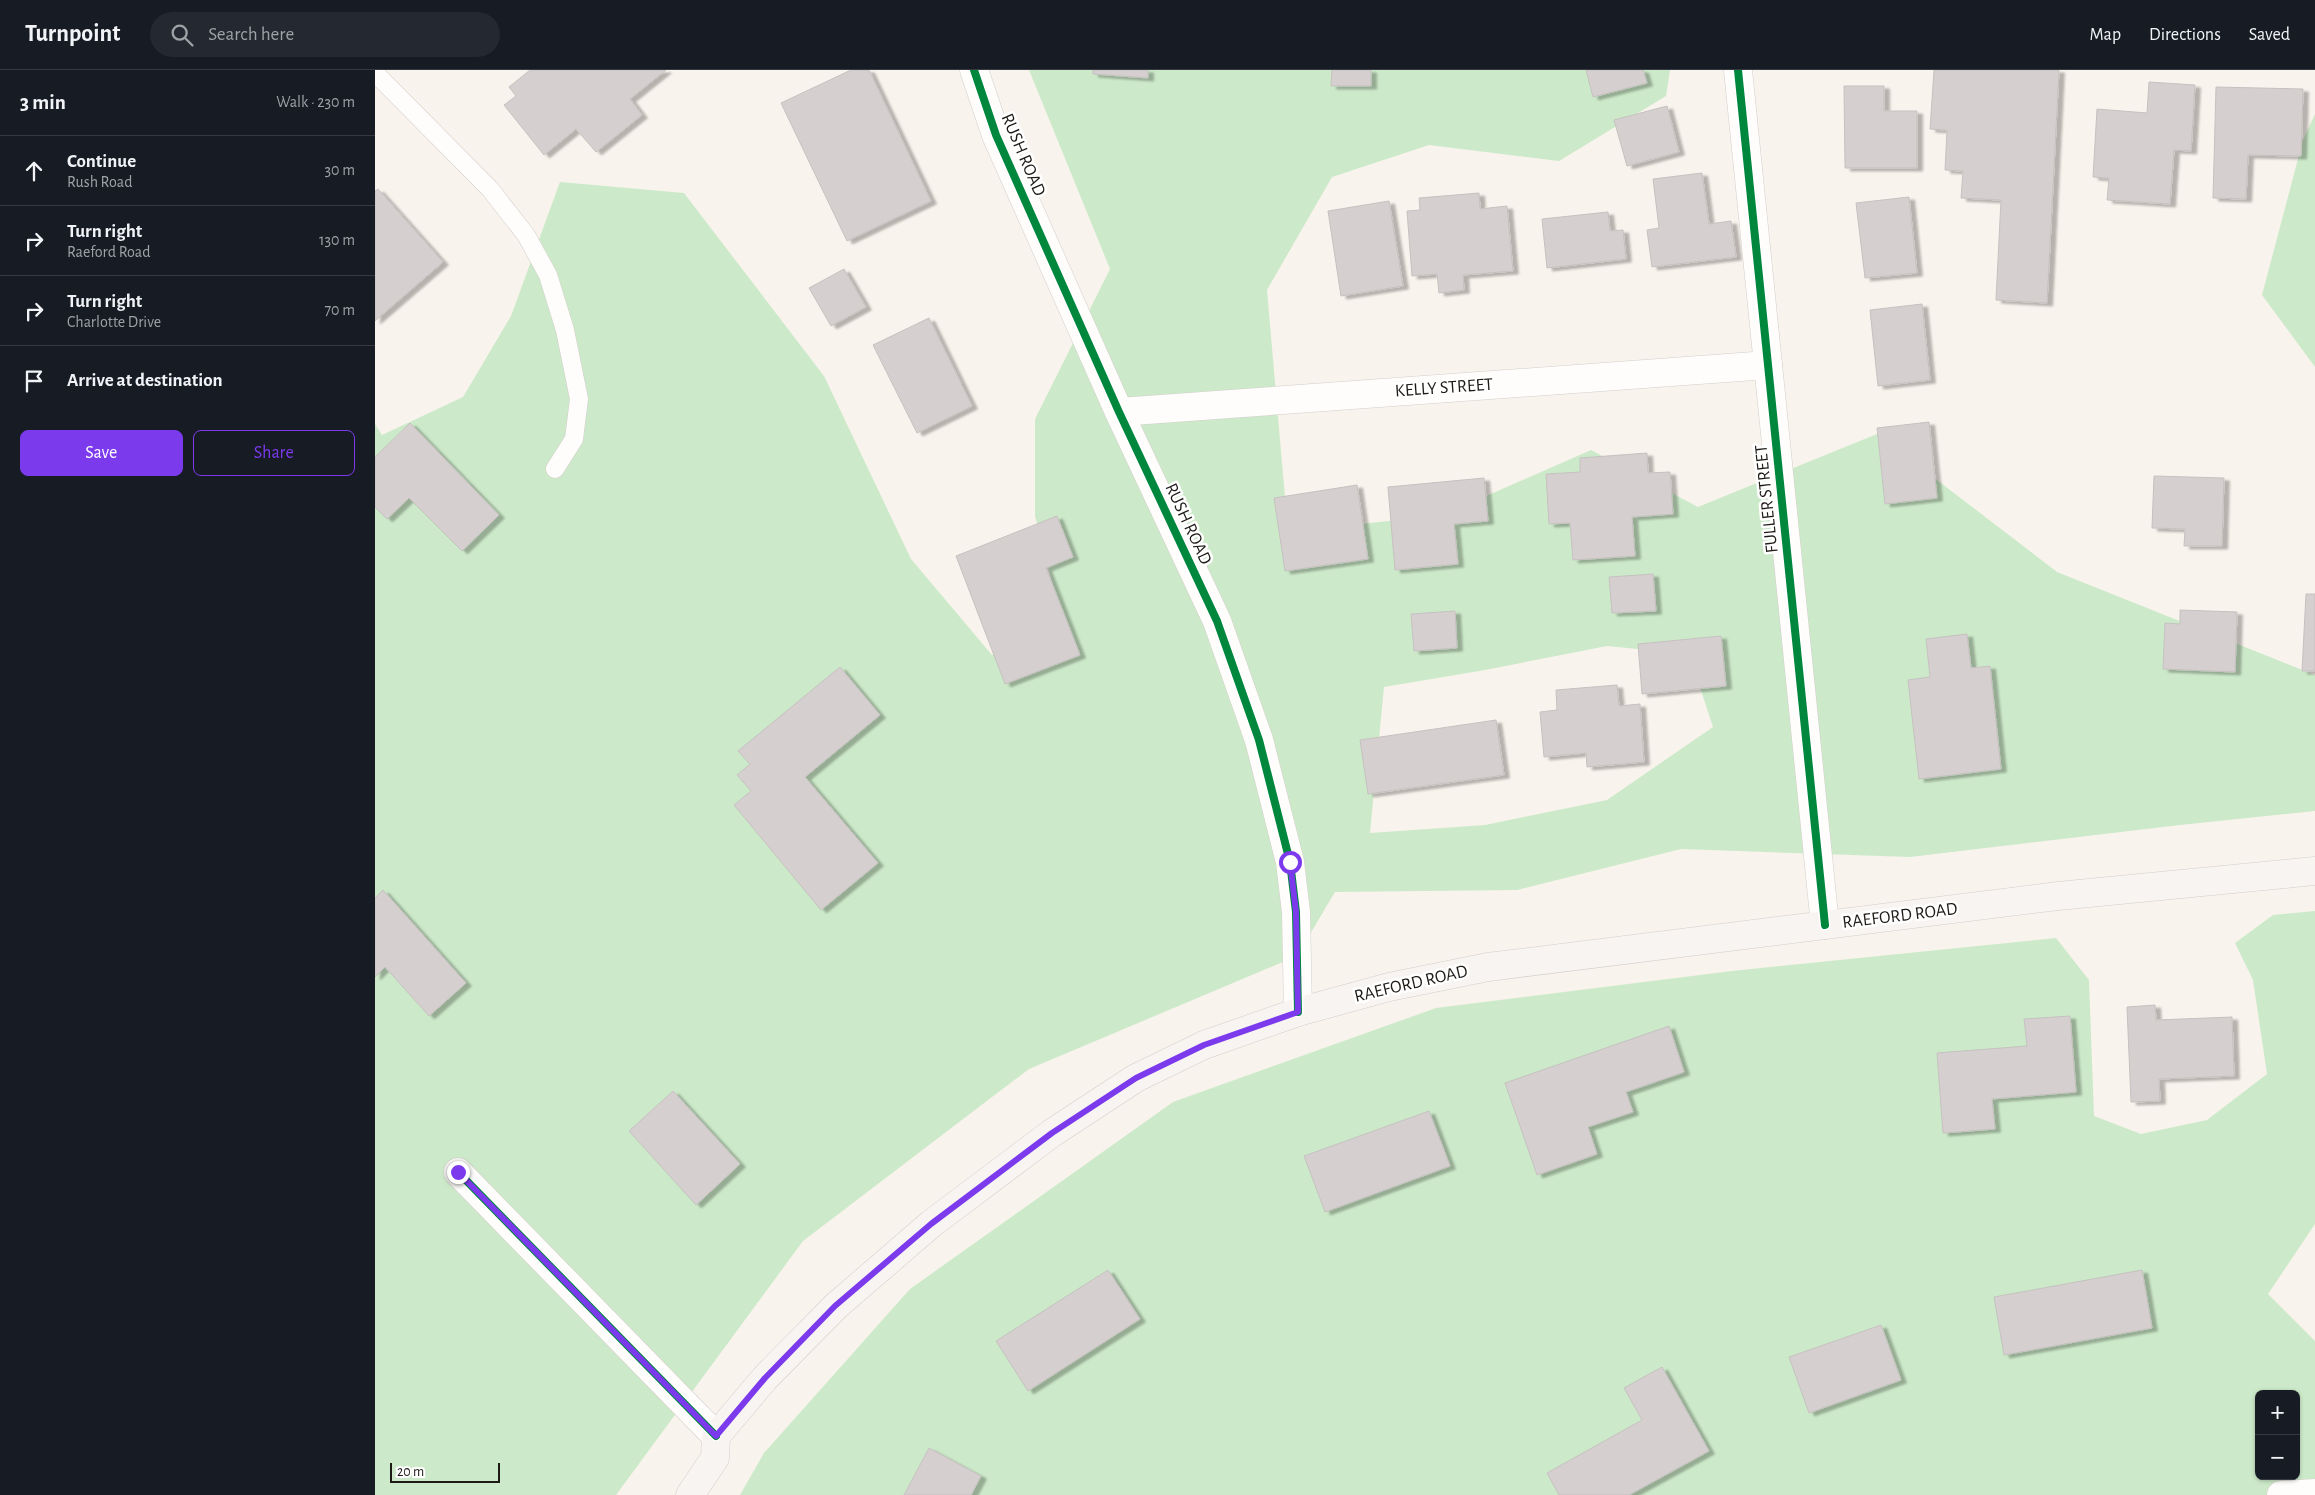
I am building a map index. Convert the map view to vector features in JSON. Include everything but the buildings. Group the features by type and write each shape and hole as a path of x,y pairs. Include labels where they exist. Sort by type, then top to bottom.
{"main road":[{"name":"RAEFORD ROAD","path":"716,1436 765,1378 835,1306 931,1224 1052,1133 1136,1078 1204,1045 1298,1012 1389,987 1488,967 2058,896 2315,871"},
{"path":"690,1495 715,1458 716,1436"}],"street":[{"name":"RUSH ROAD","path":"974,70 996,135 1119,412 1217,621 1259,740 1290,862 1296,912 1298,1012"},
{"name":"FULLER STREET","path":"1738,70 1825,925"},
{"name":"KELLY STREET","path":"1119,412 1768,365"},
{"path":"458,1172 716,1436"},
{"path":"2281,1495 2315,1493"}],"lane":[{"path":"375,73 490,189 526,235 548,275 565,330 579,399 574,439 555,469"}],"green space":[{"path":"1029,70 1670,70 1666,96 1559,161 1429,145 1332,177 1267,290 1288,532 1443,515 1591,450 1698,507 1877,434 2057,572 2315,675 2315,811 1910,857 1681,849 1517,890 1335,892 1297,956 1029,1069 803,1241 616,1495 375,1495 375,424 382,435 463,397 511,316 560,182 684,193 824,376 911,559 992,655 1061,617 1035,516 1035,419 1110,269","holes":["1607,646 1689,654 1713,727 1607,800 1485,825 1370,833 1384,687 1485,670"]},
{"path":"2315,114 2315,367 2262,295 2303,140"},
{"path":"2315,911 2315,1224 2268,1294 2315,1341 2315,1495 740,1495 764,1453 910,1289 1173,1102 1436,1008 1732,971 2056,938 2089,980 2094,1116 2141,1134 2207,1120 2267,1074 2253,980 2235,943 2273,915"}],"cycle path":[{"path":"974,70 996,135 1119,412 1217,621 1259,740 1290,862 1296,912 1298,1012"},
{"path":"1738,70 1825,925"},
{"path":"458,1172 716,1436"}],"route":[{"path":"458,1172 716,1436 765,1378 835,1306 931,1224 1052,1133 1136,1078 1204,1045 1298,1012 1296,912 1290,862"}]}
